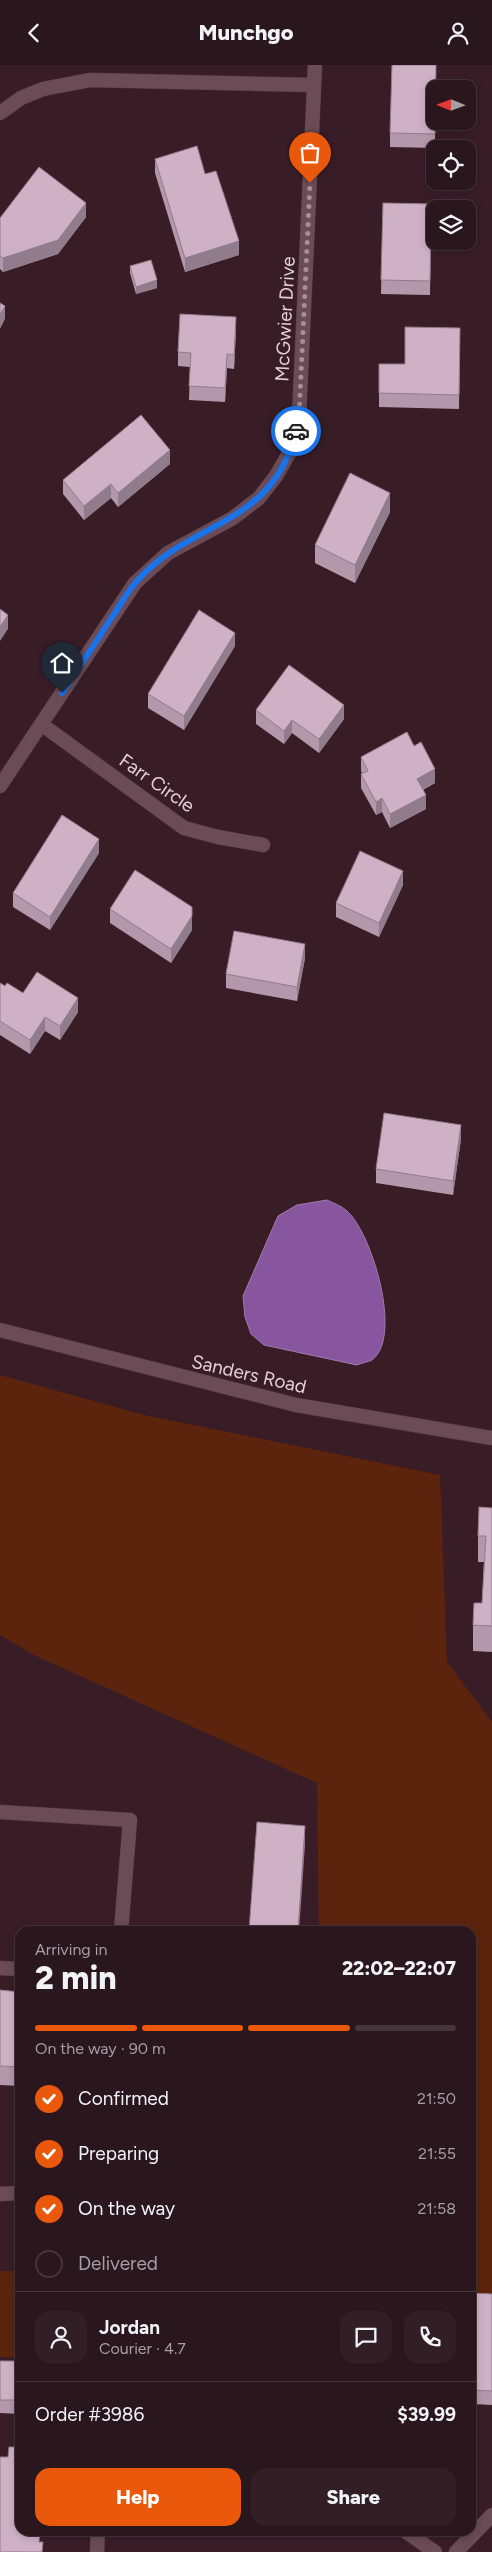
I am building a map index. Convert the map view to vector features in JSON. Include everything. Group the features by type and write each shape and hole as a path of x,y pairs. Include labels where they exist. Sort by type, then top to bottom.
{"street":[{"name":"McGwier Drive","path":"0,786 135,583 168,553 233,518 259,498 276,477 292,448 299,417 315,65"},
{"path":"0,113 21,99 43,89 64,83 90,80 314,85"},
{"name":"Farr Circle","path":"41,724 184,827 218,837 263,845"},
{"name":"Sanders Road","path":"0,1330 296,1405 492,1438"},
{"path":"0,1812 130,1819 121,1926"},
{"path":"0,1968 15,1969"},
{"path":"0,2194 15,2193"},
{"path":"476,2531 492,2515"},
{"path":"97,2552 98,2536"},
{"path":"411,2536 435,2552"},
{"path":"456,2552 472,2536"}],"shaded area":[{"path":"327,1200 345,1209 357,1223 366,1240 380,1285 385,1330 381,1348 372,1360 357,1365 264,1345 251,1334 245,1317 243,1296 278,1216 297,1205"},
{"path":"0,1375 144,1415 440,1475 447,1662 492,1722 492,2293 476,2293 476,1926 319,1926 317,1783 34,1655 0,1635"},
{"path":"0,2271 15,2271 15,2357 0,2357"}],"building":[{"path":"392,65 436,65 436,80 426,80 426,130 435,130 435,134 390,133"},
{"path":"197,146 205,174 216,171 239,241 185,258 155,159"},
{"path":"39,167 86,203 58,240 3,258 0,256 0,218"},
{"path":"383,203 426,204 426,250 430,250 430,281 381,280"},
{"path":"151,260 157,280 136,287 130,266"},
{"path":"0,303 5,306 0,315"},
{"path":"180,314 236,317 234,355 227,354 225,388 189,386 191,353 178,352"},
{"path":"405,327 460,328 459,395 379,393 379,364 405,364"},
{"path":"141,415 170,450 118,493 111,484 84,506 63,480"},
{"path":"350,473 390,493 355,565 315,545"},
{"path":"0,609 8,615 0,627"},
{"path":"199,610 235,633 184,716 148,694"},
{"path":"289,665 344,705 319,739 292,720 284,731 256,710"},
{"path":"407,732 414,746 421,742 435,769 417,779 426,795 390,814 382,798 376,802 361,774 368,771 361,757"},
{"path":"62,815 99,839 50,917 13,893"},
{"path":"360,851 403,871 379,923 336,903"},
{"path":"135,870 192,907 192,916 171,949 110,909"},
{"path":"234,931 305,944 297,987 226,974"},
{"path":"37,972 78,998 60,1026 45,1017 30,1040 0,1021 0,983 5,986 7,983 23,993"},
{"path":"384,1113 461,1125 453,1181 376,1169"},
{"path":"479,1507 492,1508 492,1626 473,1625 474,1603 482,1603 486,1536 478,1536"},
{"path":"257,1822 305,1826 298,1926 249,1926"},
{"path":"0,1990 15,1992 15,2067 0,2066"},
{"path":"476,2293 492,2294 492,2391 476,2390"},
{"path":"0,2361 15,2361 15,2400 0,2400"},
{"path":"9,2447 15,2447 15,2536 40,2536 39,2542 43,2542 42,2552 0,2552 0,2457 8,2457"}],"way so far":[{"path":"296,431 299,417 310,183"}],"route":[{"path":"62,693 135,583 168,553 233,518 259,498 276,477 292,448 296,431"}]}
